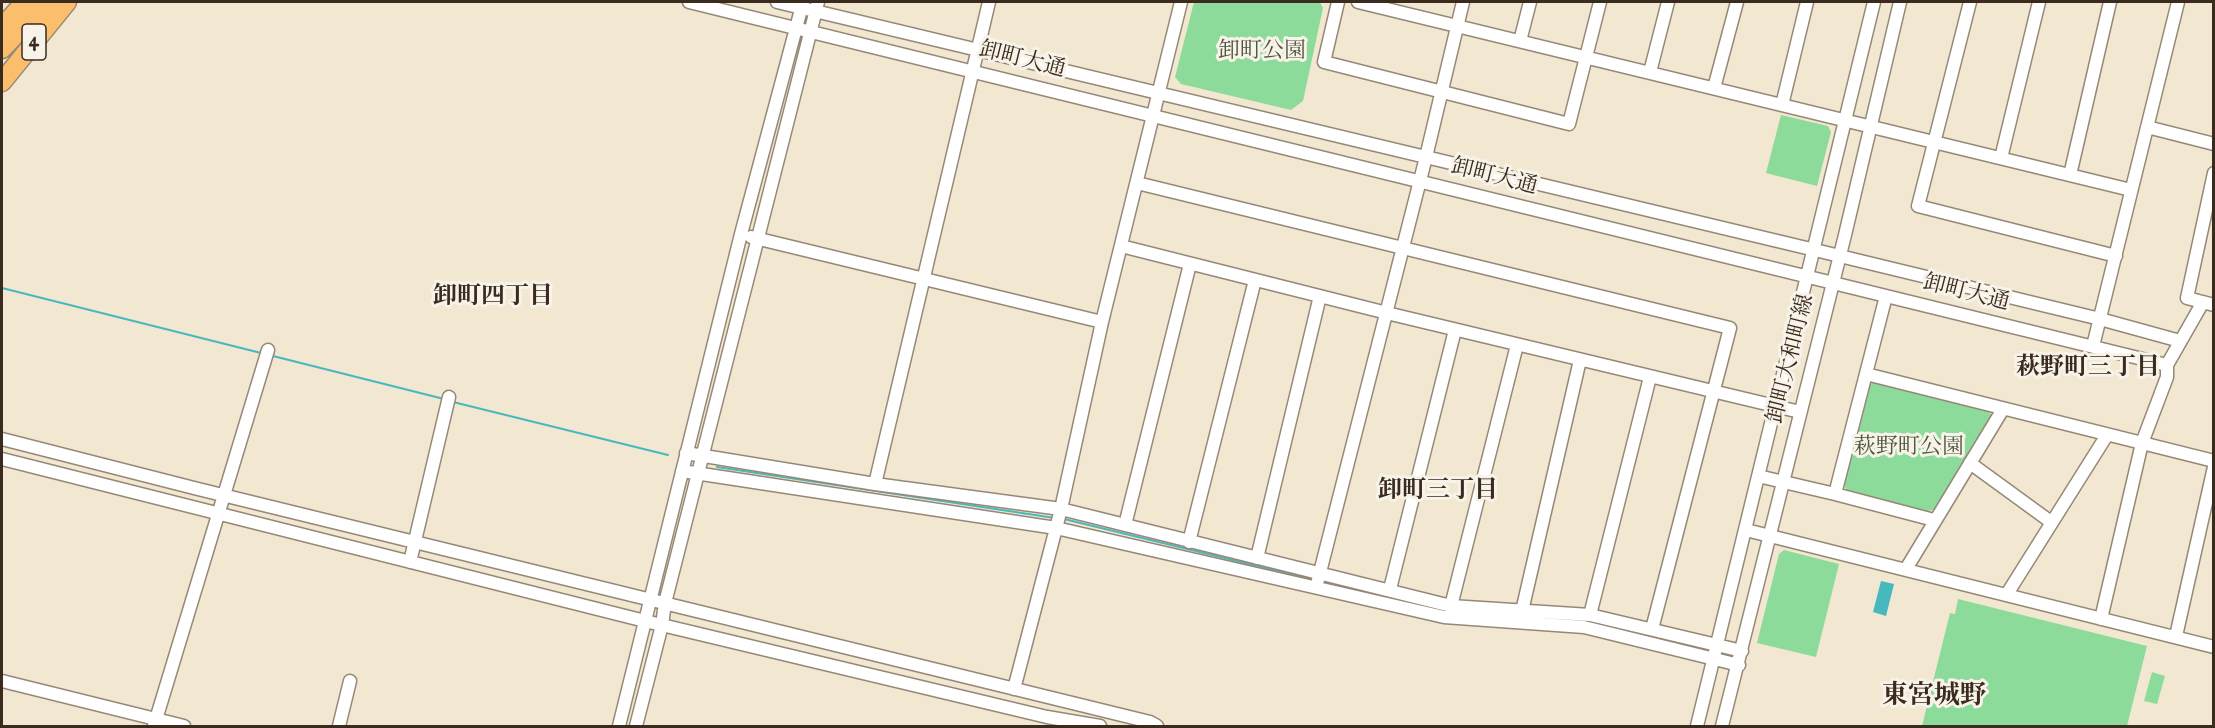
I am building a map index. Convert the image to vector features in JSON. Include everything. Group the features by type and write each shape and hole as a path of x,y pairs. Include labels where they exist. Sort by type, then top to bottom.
{"highway":[{"name":"4","path":"2,27 25,2"},
{"name":"4","path":"2,49 46,2"},
{"name":"4","path":"2,82 67,2"}],"street":[{"name":"卸町大通","path":"689,2 2167,365"},
{"path":"777,2 817,6 979,50 1840,256 2100,319 2180,341"},
{"path":"875,484 989,2"},
{"path":"1014,689 1058,519 1102,322 1181,2"},
{"path":"1338,2 1324,62 1569,124 1600,2"},
{"path":"1358,2 1388,5 1458,26 2131,190"},
{"path":"1317,587 1463,2"},
{"path":"1520,41 1530,2"},
{"path":"1650,72 1668,2"},
{"path":"1714,88 1737,2"},
{"path":"1782,105 1807,2"},
{"name":"卸町大和町線","path":"1697,726 1874,2"},
{"name":"卸町大和町線","path":"1722,726 1840,256 1900,2"},
{"path":"1970,2 1918,206 2116,256"},
{"path":"2001,158 2039,2"},
{"path":"2070,175 2110,2"},
{"path":"2093,346 2178,2"},
{"path":"619,726 741,234 802,4"},
{"path":"636,726 662,625 665,603 817,6"},
{"path":"2147,127 2214,144"},
{"path":"2101,619 2142,443 2167,377 2167,365 2180,341 2208,304 2187,298 2214,173"},
{"path":"1137,183 1730,328 1652,629"},
{"path":"741,234 1102,322"},
{"path":"1121,246 1455,330 1800,412"},
{"path":"1125,525 1190,264"},
{"path":"1189,542 1255,280"},
{"path":"1257,558 1320,296"},
{"path":"1835,494 1886,296"},
{"path":"1390,589 1455,330"},
{"path":"1451,606 1517,345"},
{"path":"155,723 267,355"},
{"path":"1522,611 1580,360"},
{"path":"1866,374 2214,461"},
{"path":"1590,615 1650,377"},
{"path":"410,562 448,402"},
{"path":"1906,569 2003,409"},
{"path":"2007,594 2107,435"},
{"path":"2,439 1150,722 1157,726"},
{"path":"686,453 875,484 1058,519 1317,587 1444,617 1584,627 1738,665"},
{"path":"2,459 645,621 1047,717 1100,726"},
{"path":"1970,463 2051,522"},
{"path":"2176,636 2214,467"},
{"path":"682,471 1058,519 1125,525 1451,606 1590,615 1742,651"},
{"path":"1758,476 1934,520"},
{"path":"1746,530 2214,647"},
{"path":"2,681 155,723 184,726"},
{"path":"339,726 350,681"}],"green space":[{"name":"卸町公園","path":"1194,2 1320,2 1323,8 1303,101 1291,110 1181,84 1175,77"},
{"path":"1781,115 1828,126 1831,132 1817,186 1766,173"},
{"name":"萩野町公園","path":"1874,381 1988,409 1992,417 1937,509 1928,511 1849,492 1843,485 1866,389"},
{"path":"1784,550 1839,564 1816,657 1757,643 1779,554"},
{"path":"1958,599 2147,646 2127,726 1922,726 1950,613 1955,614"},
{"path":"2152,672 2165,676 2157,704 2144,701"}],"water":[{"path":"1881,581 1894,584 1886,616 1873,612"}],"waterway":[{"path":"2,288 261,353"},
{"path":"269,355 444,399"},
{"path":"453,402 668,455"},
{"path":"717,467 1055,518"},
{"path":"1064,519 1315,580"},
{"path":"1324,582 1435,609"},
{"path":"1622,629 1686,645"}],"district":[{"name":"卸町四丁目","path":"493,298"},
{"name":"萩野町三丁目","path":"2088,369"},
{"name":"卸町三丁目","path":"1438,492"},
{"name":"東宮城野","path":"1934,698"}]}
